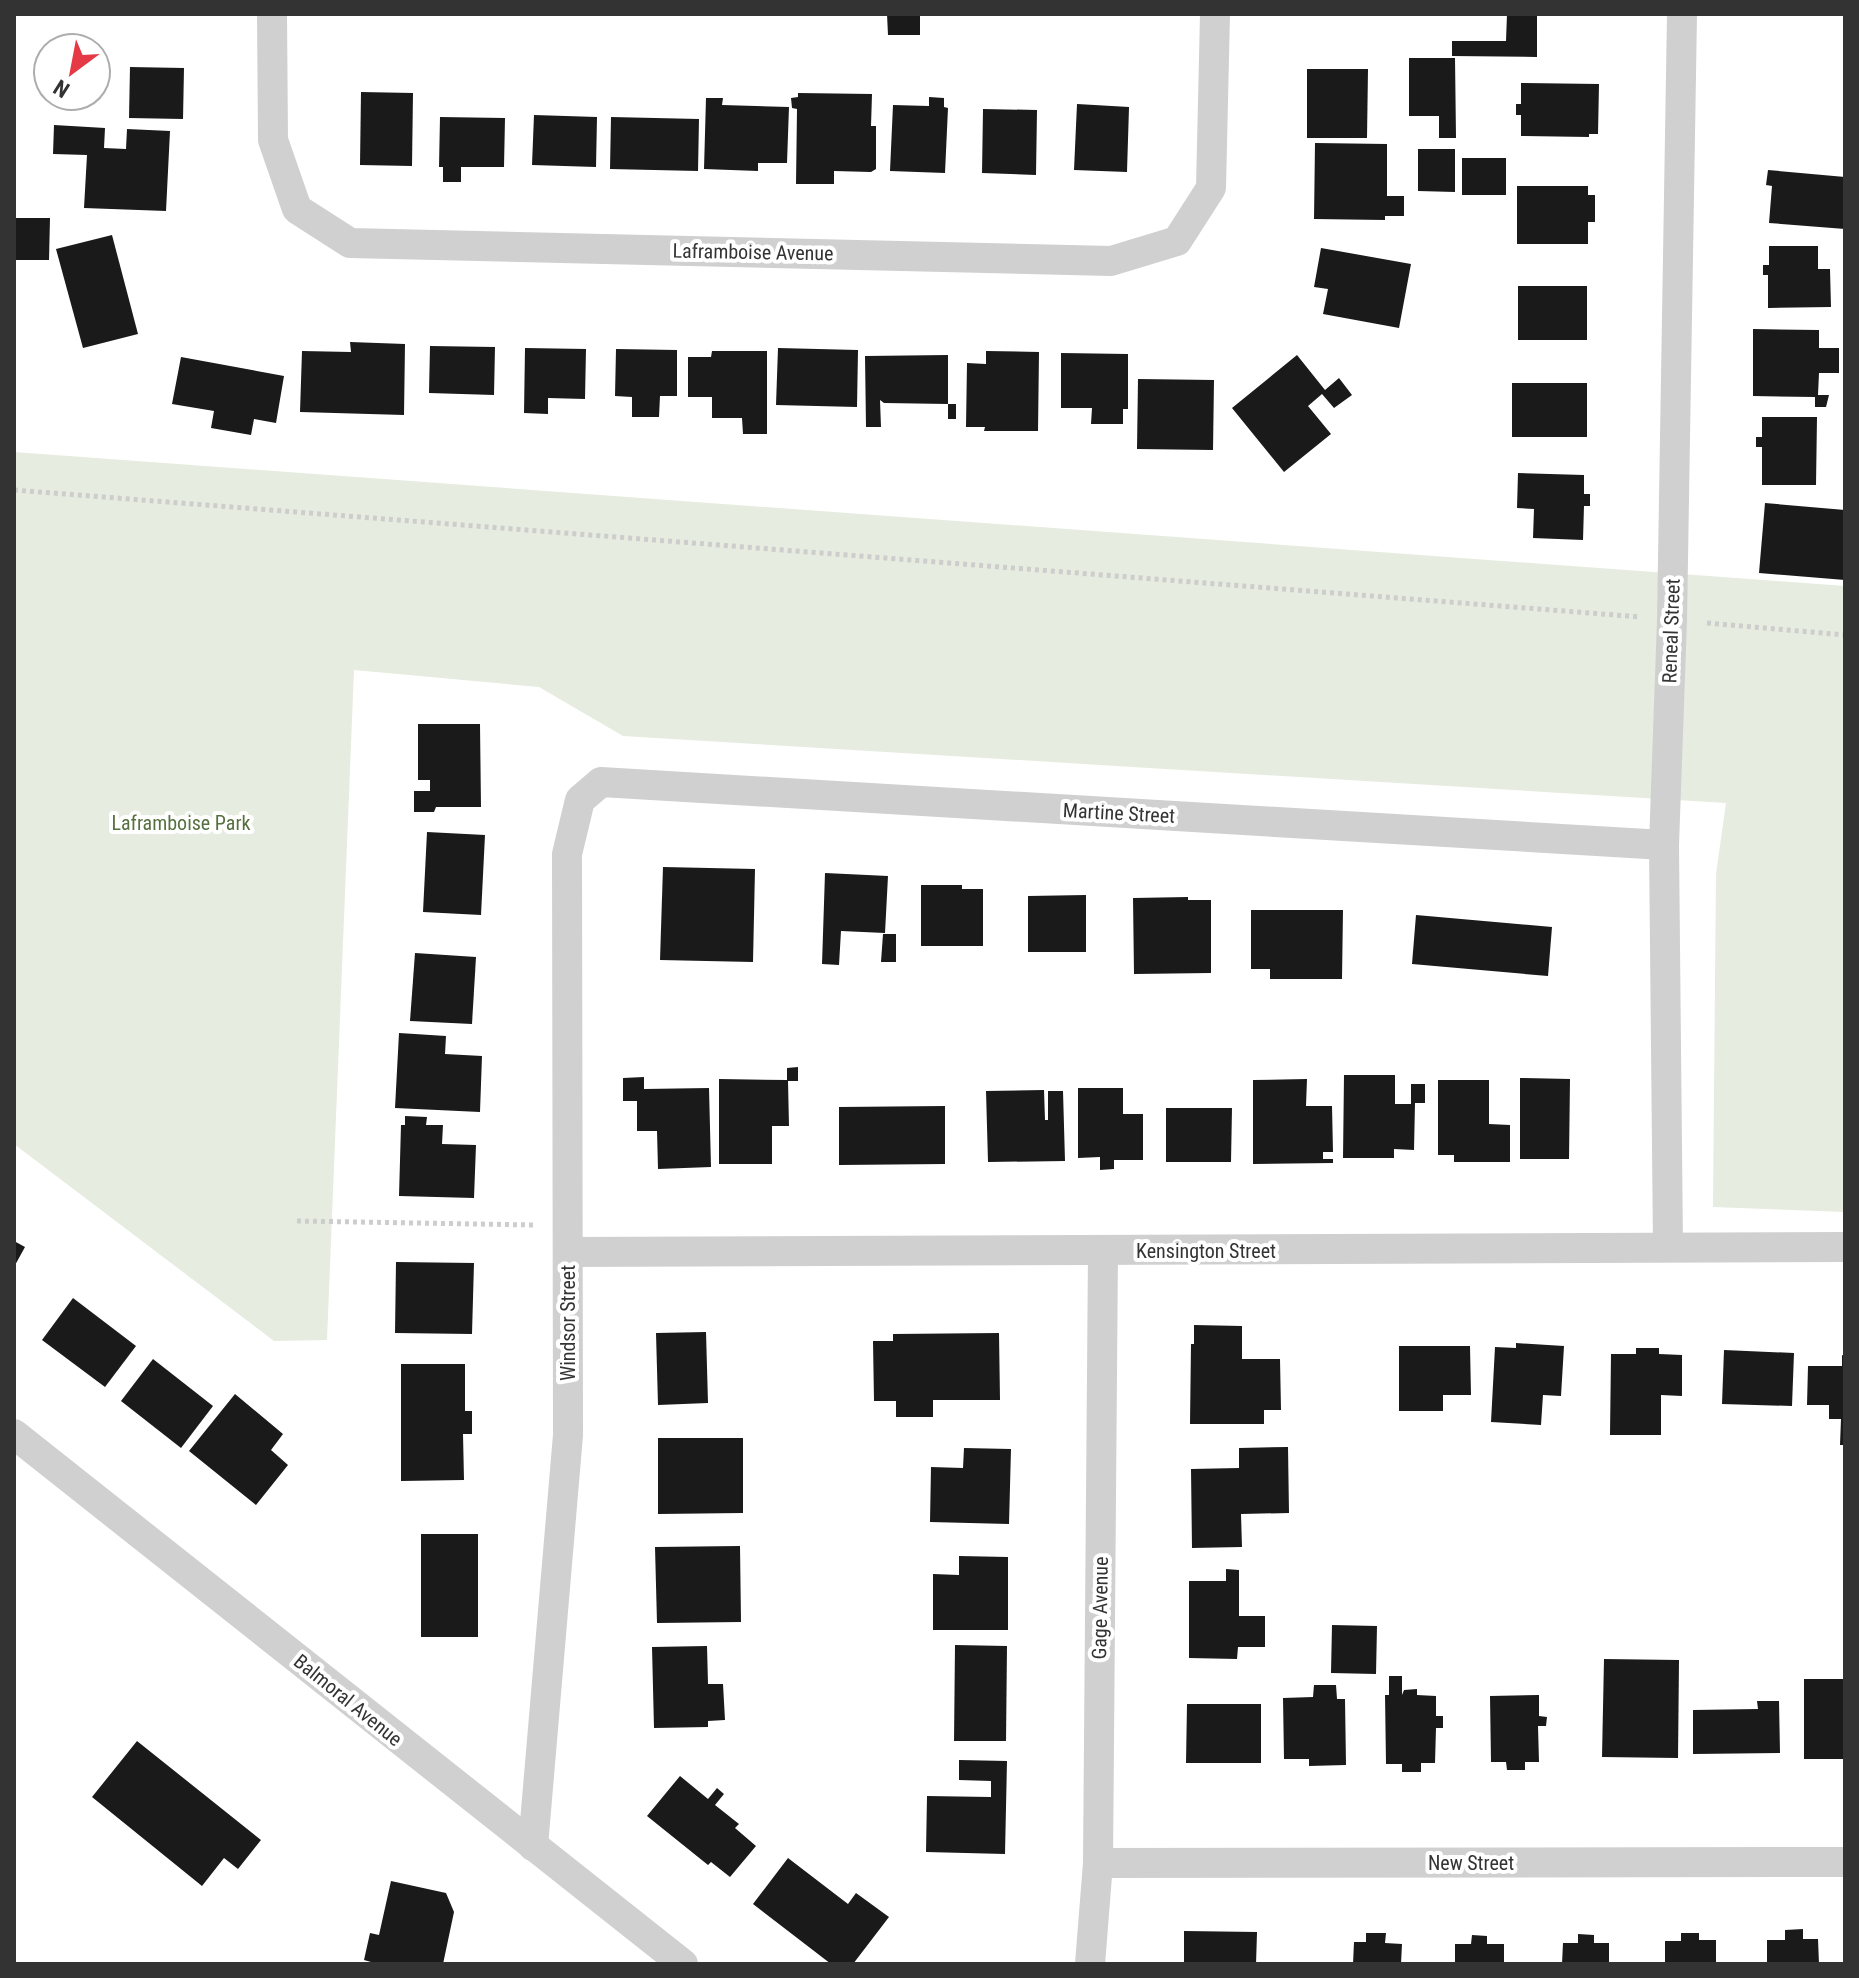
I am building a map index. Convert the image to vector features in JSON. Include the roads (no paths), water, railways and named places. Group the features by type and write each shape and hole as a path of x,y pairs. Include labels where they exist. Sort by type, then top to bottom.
{"street":[{"name":"Laframboise Avenue","path":"272,14 273,140 297,209 350,243 1111,261 1177,241 1211,188 1215,14"},
{"name":"Reneal Street","path":"1668,1247 1664,845 1672,620 1682,14"},
{"name":"Martine Street","path":"580,800 601,782 1664,845"},
{"name":"Windsor Street","path":"533,1846 568,1435 567,854 580,800"},
{"name":"Kensington Street","path":"568,1239 1103,1251 1845,1247"},
{"name":"Gage Avenue","path":"1090,1964 1098,1863 1103,1251"},
{"name":"Balmoral Avenue","path":"14,1434 683,1964"},
{"name":"New Street","path":"1098,1863 1845,1862"}],"park label":[{"name":"Laframboise Park","path":"181,823"}]}
